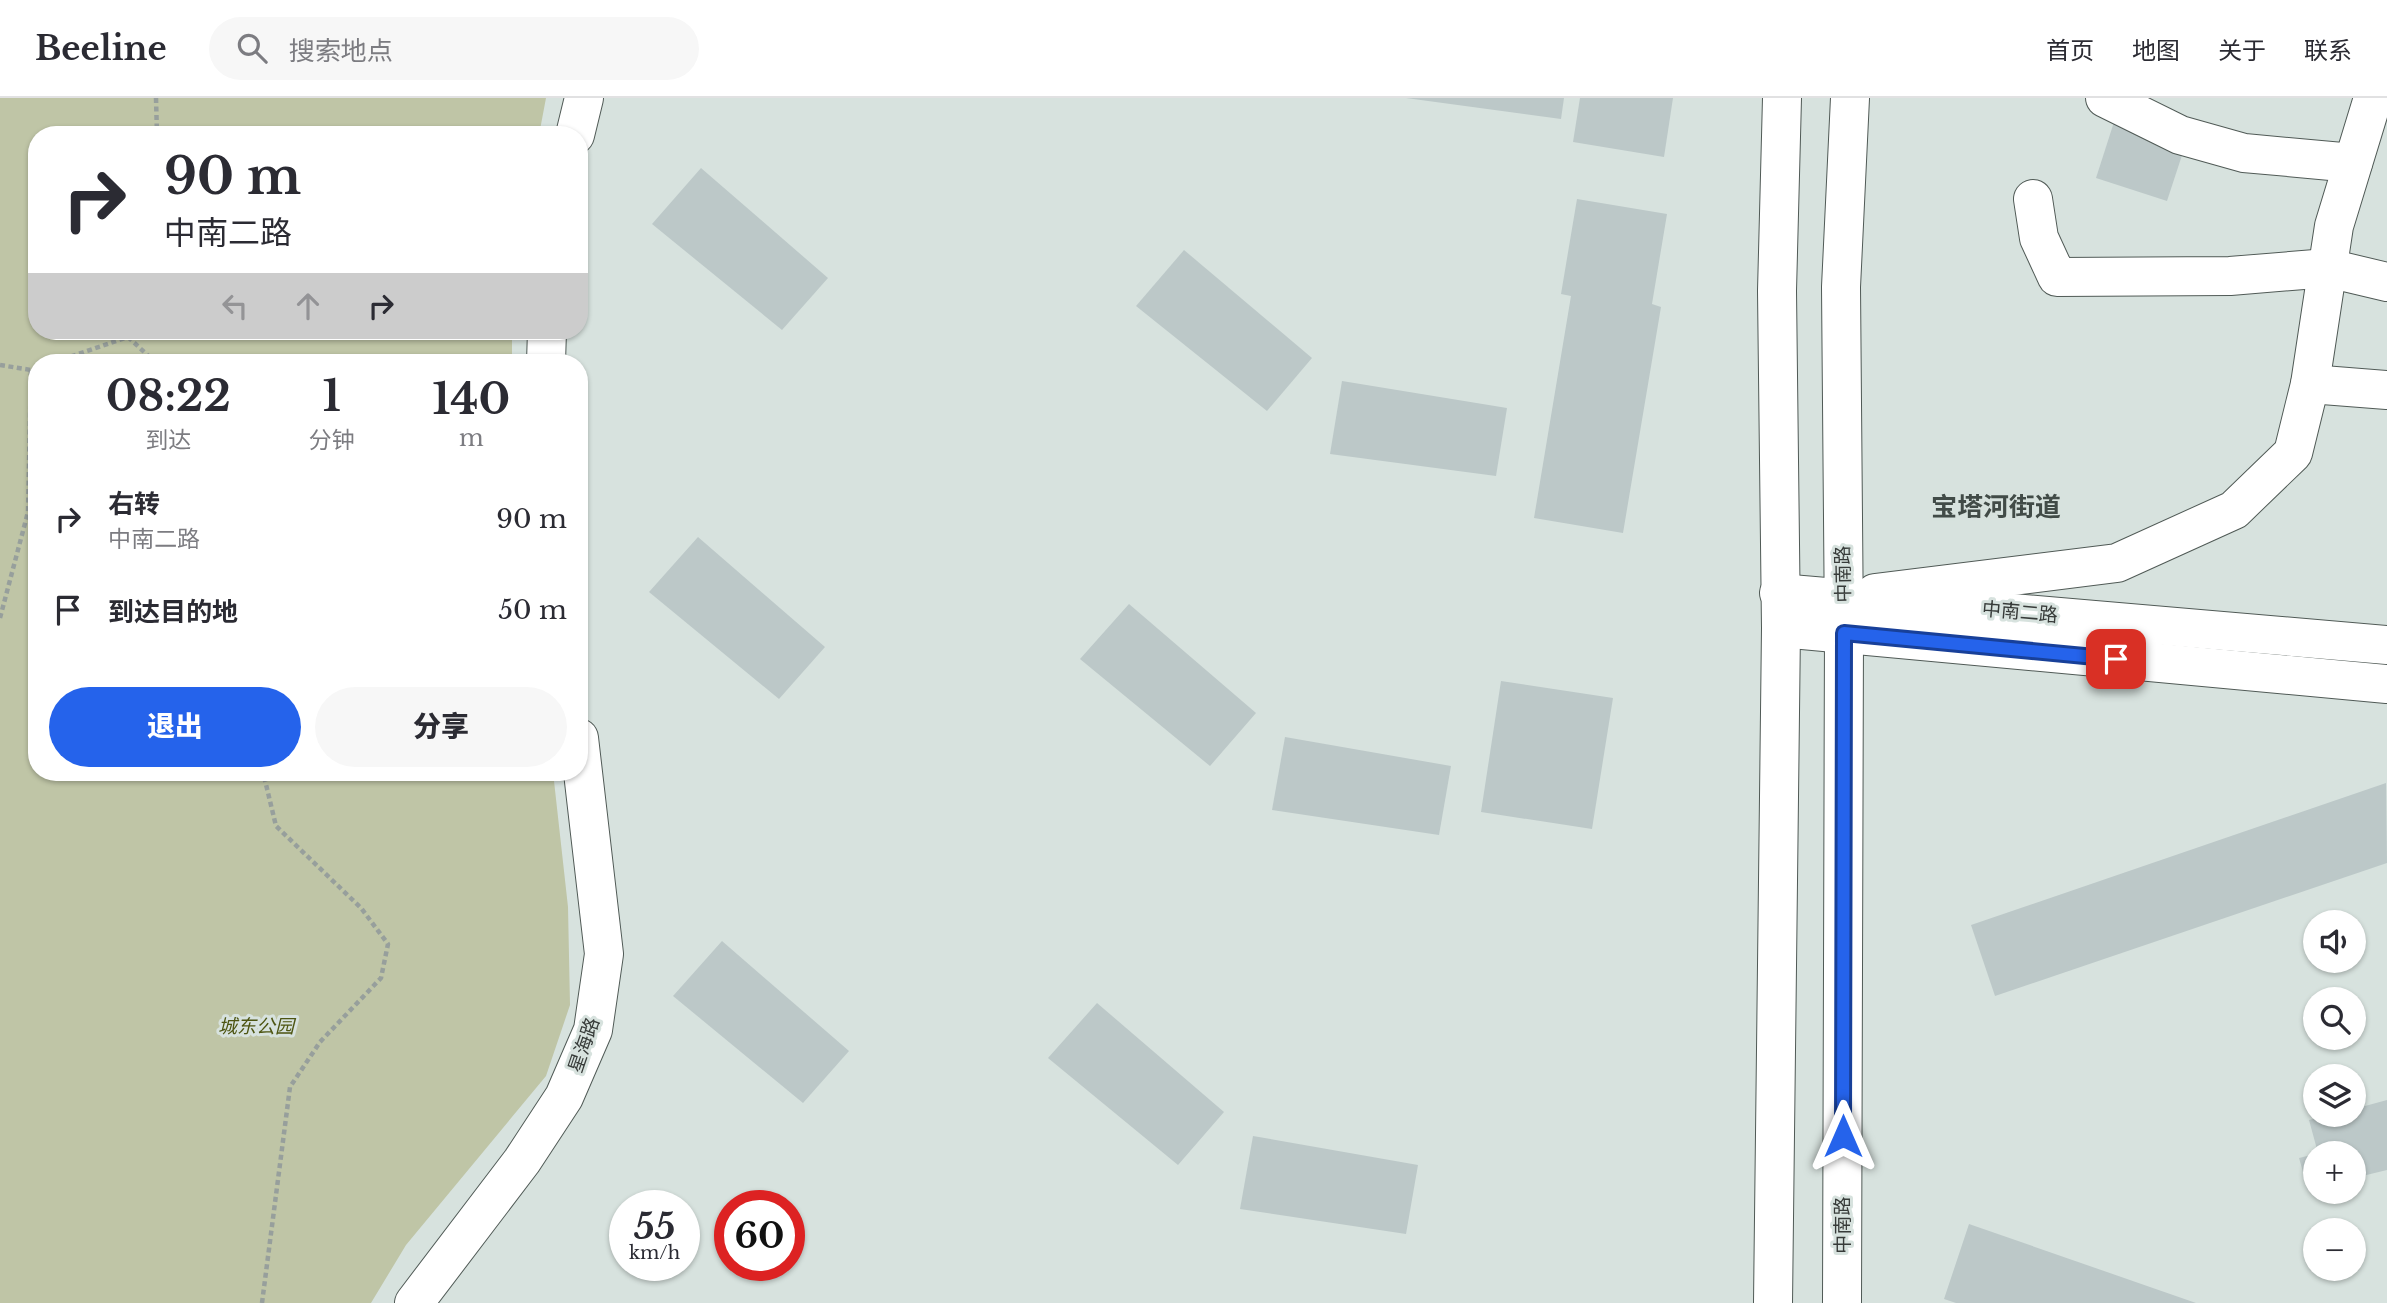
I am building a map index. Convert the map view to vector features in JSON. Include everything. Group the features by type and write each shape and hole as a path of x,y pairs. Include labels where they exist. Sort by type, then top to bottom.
{"main road":[{"path":"577,126 584,98"},
{"path":"1773,1303 1779,611 1777,291 1782,98"},
{"name":"中南路","path":"1842,1303 1841,287 1850,98"},
{"path":"2105,98 2180,135 2244,153 2353,163"},
{"path":"1843,615 2118,563 2234,510 2293,453 2310,384 2334,226 2373,98"},
{"path":"2033,200 2039,238 2057,277 2230,276 2328,268 2387,282"},
{"path":"2310,384 2387,390"},
{"name":"中南二路","path":"1779,611 2387,645"},
{"name":"中南二路","path":"1843,615 2387,684"},
{"name":"星海路","path":"414,1303 522,1161 564,1097 593,1030 604,954 584,781"}],"path":[{"path":"156,98 157,126"},
{"path":"79,354 122,340"},
{"path":"130,340 146,354"},
{"path":"0,365 28,368"},
{"path":"0,618 28,512"},
{"path":"262,1303 290,1087 320,1042 381,978 388,944 361,908 276,827 264,781"}],"green space":[{"name":"城东公园","path":"0,98 546,98 541,126 28,126 28,340 512,340 512,354 28,354 28,781 554,781 568,907 570,1005 546,1076 406,1245 371,1303 0,1303"}],"building":[{"path":"1406,98 1564,98 1561,119"},
{"path":"1580,98 1673,98 1664,157 1573,142"},
{"path":"2114,122 2185,146 2167,201 2096,178"},
{"path":"701,168 828,278 782,330 652,224"},
{"path":"1577,199 1667,214 1652,304 1661,307 1623,533 1534,518 1571,296 1561,294"},
{"path":"1184,250 1312,358 1267,411 1136,306"},
{"path":"1342,381 1507,408 1496,476 1330,454"},
{"path":"698,537 825,647 779,699 649,592"},
{"path":"1129,604 1256,713 1210,766 1080,659"},
{"path":"1501,681 1613,698 1592,829 1481,812"},
{"path":"1285,737 1451,766 1439,835 1272,810"},
{"path":"2386,783 2387,863 1995,996 1971,925"},
{"path":"722,941 849,1051 803,1103 673,996"},
{"path":"1097,1003 1224,1112 1178,1165 1048,1058"},
{"path":"2387,1100 2387,1170 2366,1175 2366,1141 2315,1141 2311,1127 2366,1127 2366,1106"},
{"path":"1253,1136 1418,1165 1406,1234 1240,1209"},
{"path":"1969,1224 2196,1303 1956,1303 1944,1299"}],"district":[{"name":"宝塔河街道","path":"1996,507"}],"route":[{"path":"1843,1136 1844,633 2116,659"}]}
